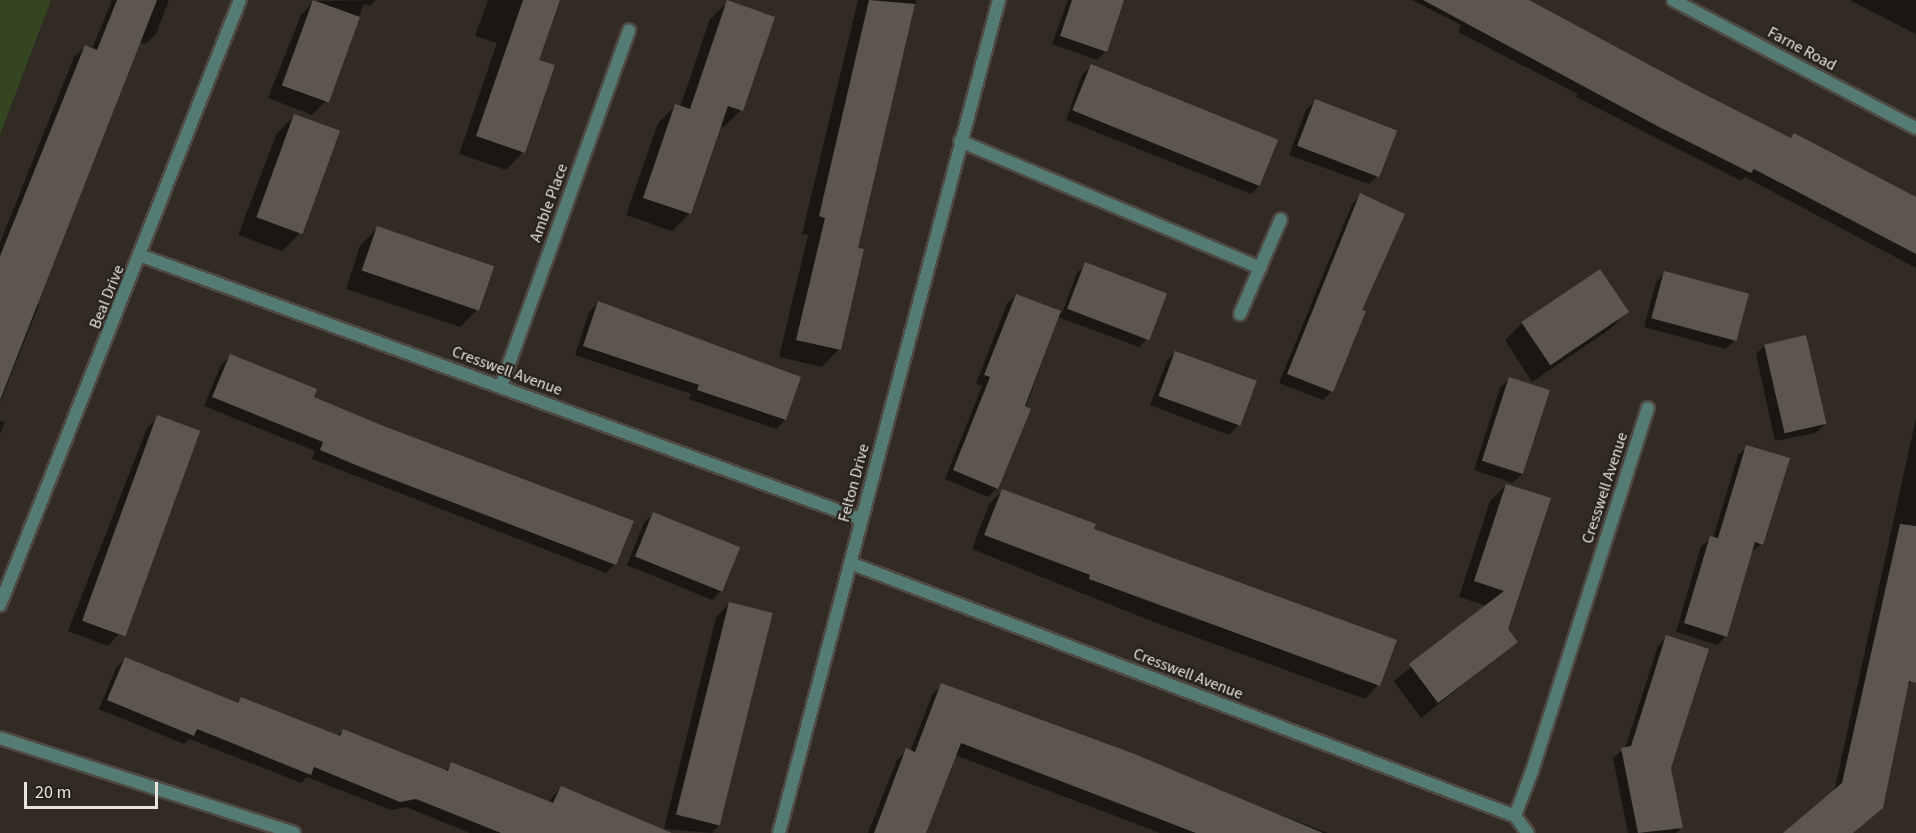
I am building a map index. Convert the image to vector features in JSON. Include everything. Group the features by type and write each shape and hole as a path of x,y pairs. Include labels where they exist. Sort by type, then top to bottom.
{"street":[{"name":"Beal Drive","path":"0,605 142,256 240,0"},
{"name":"Felton Drive","path":"779,833 999,0"},
{"name":"Farne Road","path":"1673,0 1916,128"},
{"name":"Amble Place","path":"501,387 629,30"},
{"path":"960,141 1260,268"},
{"path":"1240,314 1281,219"},
{"name":"Cresswell Avenue","path":"142,256 861,519"},
{"name":"Cresswell Avenue","path":"850,563 1515,816 1532,771 1648,408"},
{"path":"0,738 294,833"},
{"path":"1515,816 1528,833"}],"green space":[{"path":"0,0 51,0 0,135"}],"building":[{"path":"117,0 157,0 0,400 0,256 85,45 97,50"},
{"path":"313,0 360,17 329,103 282,86"},
{"path":"523,0 560,0 539,60 555,65 525,153 476,136"},
{"path":"727,0 775,17 743,111 728,106 691,214 643,198 675,104 690,109"},
{"path":"869,0 915,4 858,248 864,249 841,350 796,340 825,218 819,216"},
{"path":"1072,0 1124,0 1107,52 1060,36"},
{"path":"1423,0 1529,0 1696,90 1791,138 1794,133 1916,197 1916,254 1754,169 1751,173 1661,128"},
{"path":"1091,64 1278,140 1260,186 1072,110"},
{"path":"1315,99 1397,131 1379,177 1297,146"},
{"path":"294,114 340,131 302,234 256,217"},
{"path":"1360,193 1405,214 1362,310 1366,311 1333,392 1287,374"},
{"path":"377,226 494,266 479,311 362,270"},
{"path":"1085,262 1167,294 1149,340 1067,309"},
{"path":"1600,269 1629,312 1550,365 1521,322"},
{"path":"1664,271 1749,294 1736,341 1651,318"},
{"path":"1016,294 1061,311 1025,406 1031,409 998,489 953,470 990,377 984,375"},
{"path":"598,301 801,377 786,420 697,390 699,385 583,346"},
{"path":"1806,335 1826,424 1785,433 1764,345"},
{"path":"1175,351 1257,381 1240,426 1159,396"},
{"path":"230,354 317,389 314,397 381,425 634,521 616,565 363,468 320,450 323,442 212,397"},
{"path":"1509,377 1550,390 1523,474 1482,461"},
{"path":"157,415 200,431 125,637 82,621"},
{"path":"1746,445 1790,458 1763,545 1755,542 1727,637 1684,623 1710,536 1718,538"},
{"path":"1506,484 1551,498 1508,629 1518,642 1438,703 1409,664 1504,591 1474,581"},
{"path":"1002,489 1096,524 1094,529 1397,640 1380,686 1089,579 1090,575 984,535"},
{"path":"653,512 740,547 722,592 635,557"},
{"path":"1900,524 1916,526 1916,683 1909,681 1883,808 1853,833 1783,833 1842,783"},
{"path":"729,602 773,613 720,825 676,814"},
{"path":"1666,635 1709,649 1671,768 1683,828 1638,833 1621,748 1631,746"},
{"path":"125,657 238,703 241,697 340,736 343,729 448,771 451,762 553,803 561,786 672,833 501,833 416,799 400,802 314,767 311,775 197,729 194,736 107,700"},
{"path":"941,683 1132,753 1323,833 1196,833 961,743 926,833 874,833 906,748 915,752"}]}
